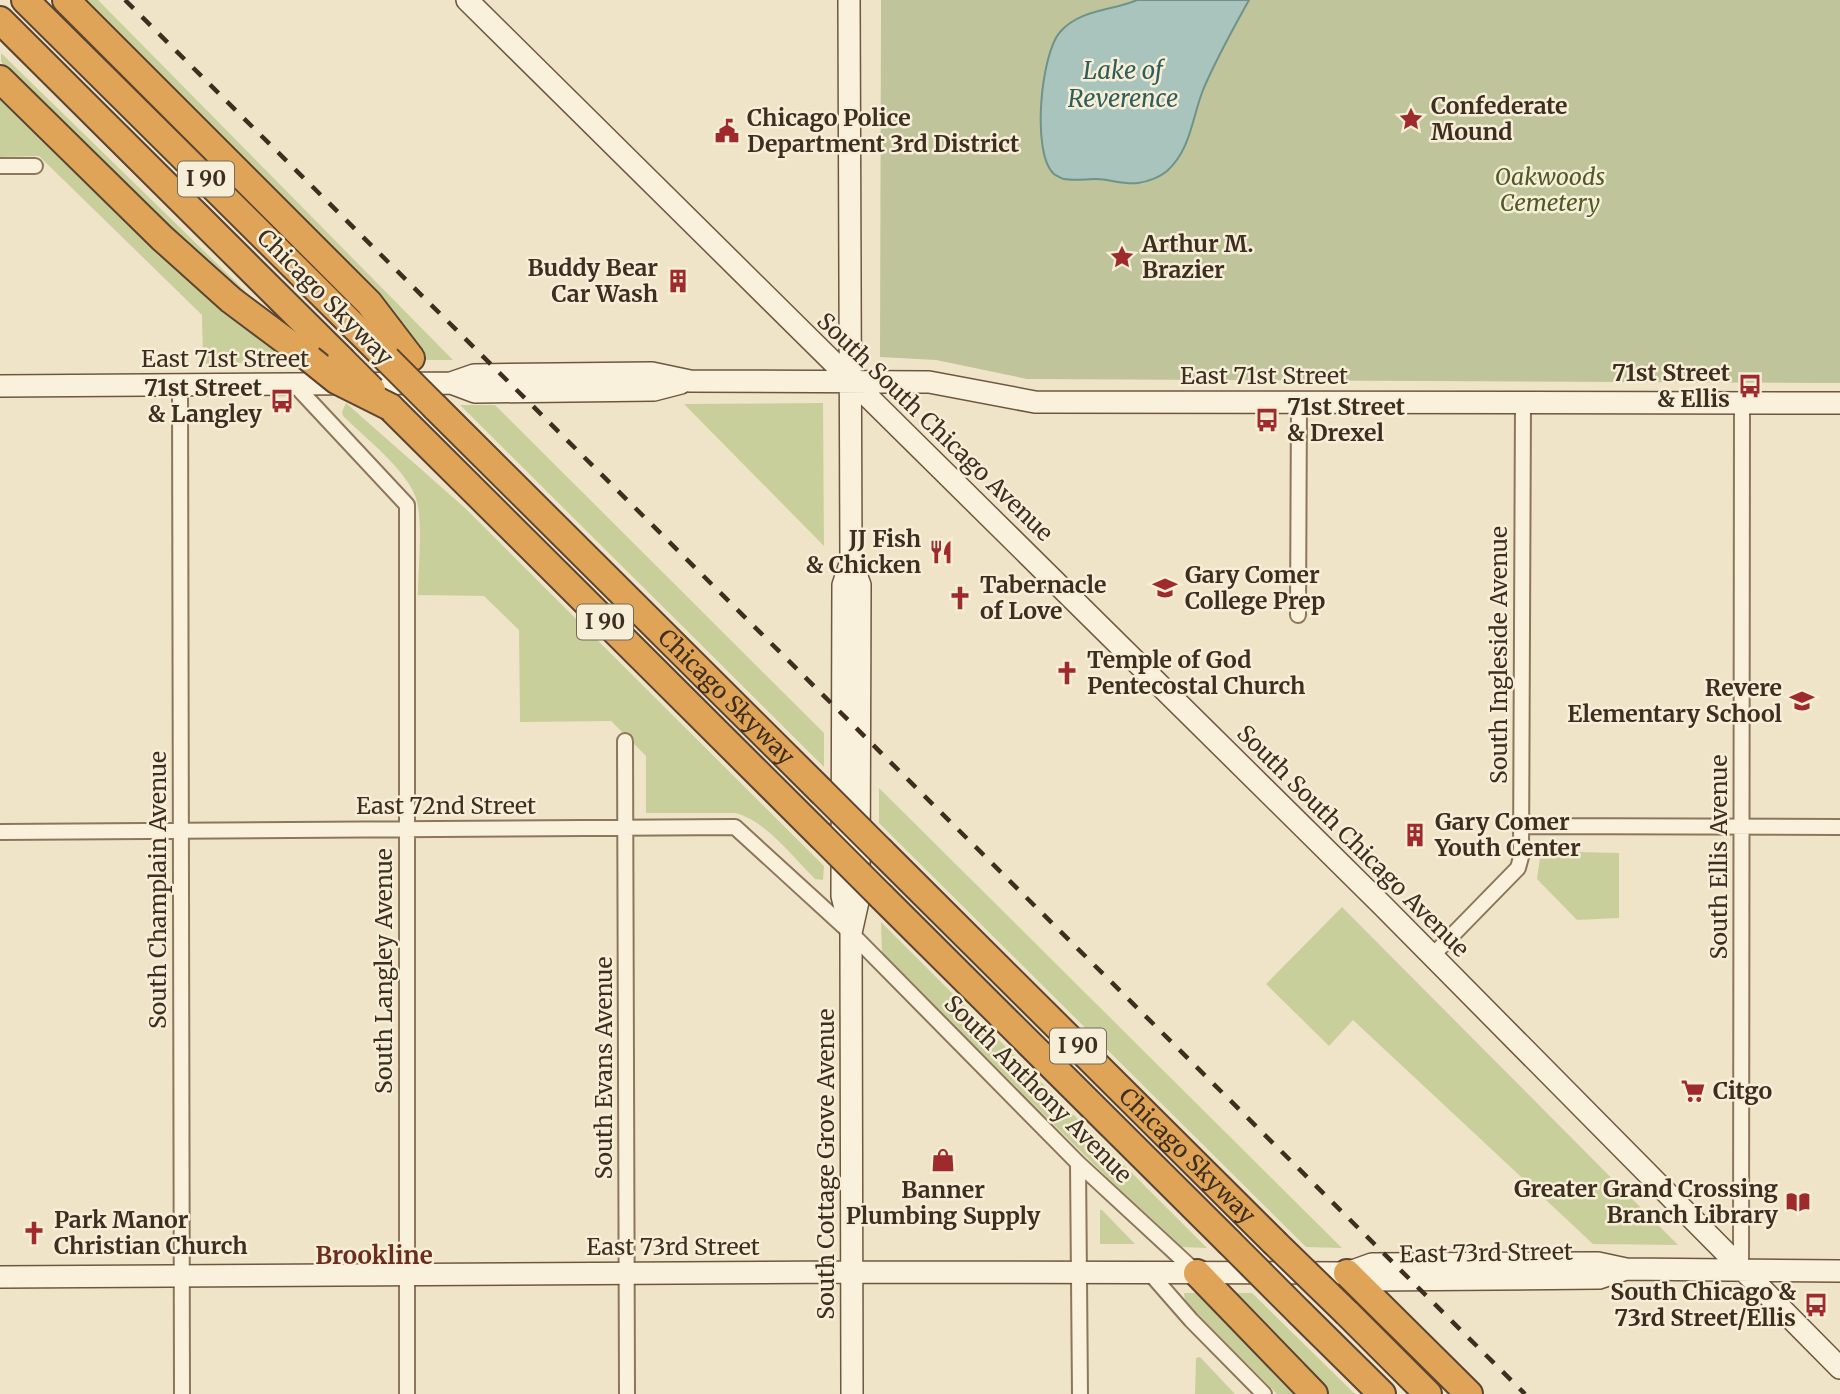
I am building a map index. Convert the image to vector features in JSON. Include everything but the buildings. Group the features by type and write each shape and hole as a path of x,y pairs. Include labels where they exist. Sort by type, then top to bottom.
{"highway":[{"name":"Chicago Skyway","path":"25,0 399,358 435,407 1428,1394"},
{"path":"66,0 369,303 399,358"},
{"name":"Chicago Skyway","path":"1,20 1382,1394"},
{"path":"0,79 162,238 230,300 336,380 390,407"},
{"path":"1197,1273 1314,1394"},
{"path":"1347,1273 1469,1394"}],"main road":[{"name":"South South Chicago Avenue","path":"467,0 1432,956 1840,1368"},
{"name":"South Cottage Grove Avenue","path":"849,0 851,561 843,585 842,896 851,933 852,1394"},
{"name":"East 71st Street","path":"0,386 451,383 474,375 488,374 653,373 690,381 929,382 1035,402 1840,403"},
{"name":"East 73rd Street","path":"0,1277 852,1272 1347,1273 1372,1264 1598,1263 1626,1269 1840,1270"}],"street":[{"path":"0,166 35,166"},
{"name":"South Langley Avenue","path":"294,384 407,505 407,1394"},
{"name":"South Champlain Avenue","path":"180,385 182,1394"},
{"path":"1298,615 1299,402"},
{"name":"South Ingleside Avenue","path":"1432,956 1518,868 1521,857 1523,403"},
{"name":"South Ellis Avenue","path":"1741,1270 1742,403"},
{"name":"South Evans Avenue","path":"625,741 627,1394"},
{"path":"1521,826 1840,827"},
{"name":"East 72nd Street","path":"0,832 735,827 851,933"},
{"name":"South Anthony Avenue","path":"851,933 1078,1163 1197,1273"},
{"path":"1078,1163 1080,1394"},
{"path":"1149,1272 1174,1302 1264,1394"}],"green space":[{"path":"80,0 98,0 453,360 422,360"},
{"name":"Oakwoods Cemetery","path":"881,0 1840,0 1840,383 1027,379 936,360 880,357"},
{"path":"1,53 245,291 239,298 7,73 1,61"},
{"path":"0,89 296,361 203,364 202,315 39,156 0,157"},
{"path":"346,403 465,508 824,866 823,880 815,879 768,831 746,817 735,813 646,813 646,756 611,721 520,722 519,630 484,596 418,595 420,523 413,491 396,468 343,416"},
{"path":"823,403 824,546 684,404"},
{"path":"460,405 495,405 824,733 824,767"},
{"path":"879,788 1342,1248 1306,1247 879,823"},
{"path":"1541,851 1619,853 1619,918 1577,920 1537,879"},
{"path":"1342,907 1678,1245 1593,1244 1353,1020 1329,1046 1266,984"},
{"path":"881,922 1207,1248 1175,1245 882,954"},
{"path":"1102,1210 1135,1244 1100,1244"},
{"path":"1184,1293 1203,1293 1304,1394 1277,1394 1185,1302"},
{"path":"1237,1293 1252,1293 1355,1394 1323,1394 1236,1299"},
{"path":"1200,1357 1235,1394 1195,1394 1196,1358"}],"water":[{"name":"Lake of Reverence","path":"1137,0 1249,0 1208,78 1186,143 1167,171 1149,180 1132,183 1062,178 1054,174 1047,163 1041,126 1044,81 1053,43 1068,24 1077,19"}],"railway":[{"path":"125,0 1525,1394"}],"place":[{"name":"Confederate Mound","path":"1411,119"},
{"name":"Chicago Police Department 3rd District","path":"727,131"},
{"name":"Arthur M. Brazier","path":"1122,257"},
{"name":"Buddy Bear Car Wash","path":"678,281"},
{"name":"71st Street & Ellis","path":"1750,386"},
{"name":"71st Street & Langley","path":"282,401"},
{"name":"71st Street & Drexel","path":"1267,420"},
{"name":"JJ Fish & Chicken","path":"941,552"},
{"name":"Gary Comer College Prep","path":"1165,588"},
{"name":"Tabernacle of Love","path":"960,598"},
{"name":"Temple of God Pentecostal Church","path":"1067,673"},
{"name":"Revere Elementary School","path":"1802,701"},
{"name":"Gary Comer Youth Center","path":"1415,835"},
{"name":"Citgo","path":"1693,1091"},
{"name":"Banner Plumbing Supply","path":"943,1160"},
{"name":"Greater Grand Crossing Branch Library","path":"1798,1202"},
{"name":"Park Manor Christian Church","path":"34,1233"},
{"name":"South Chicago & 73rd Street/Ellis","path":"1816,1305"}],"district":[{"name":"Brookline","path":"374,1256"}]}
